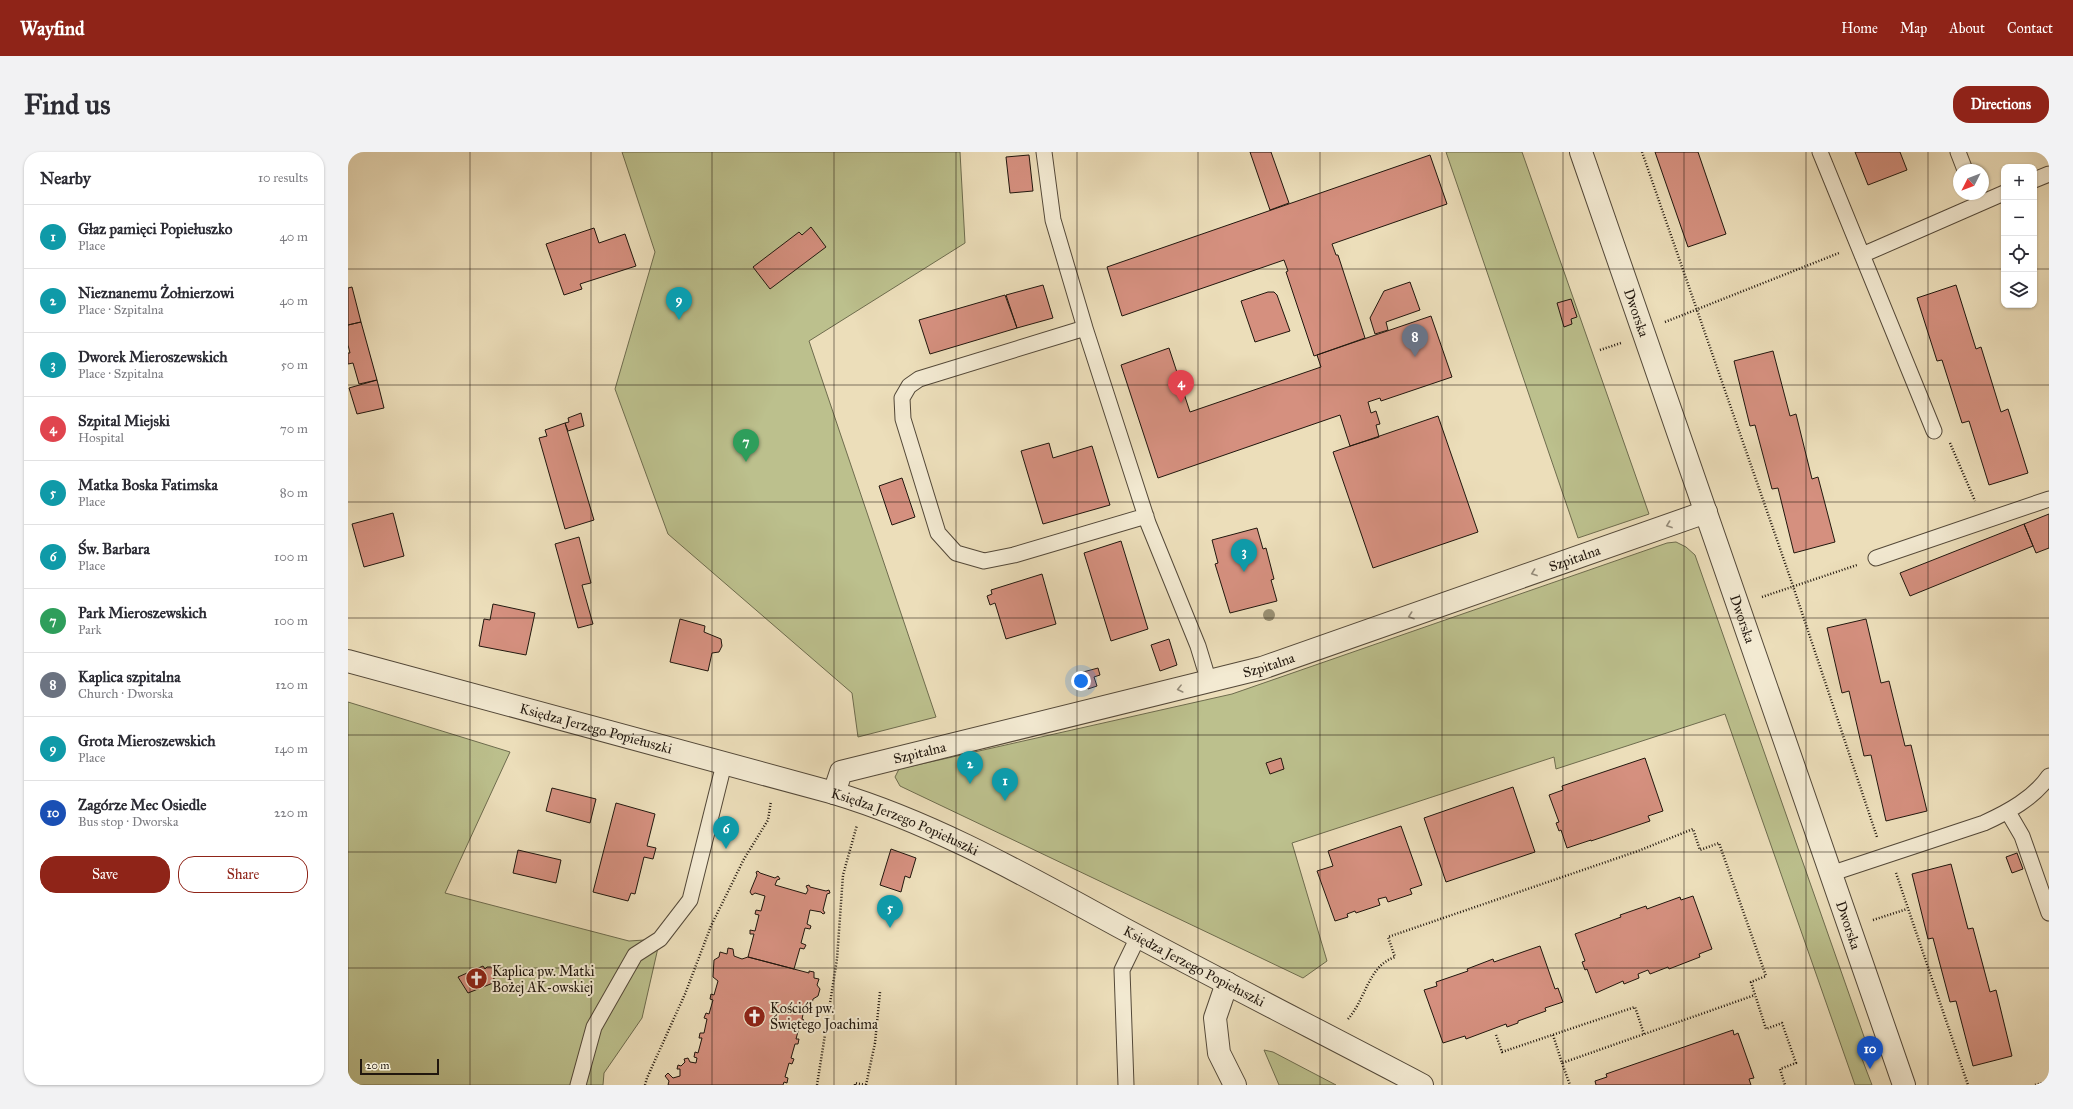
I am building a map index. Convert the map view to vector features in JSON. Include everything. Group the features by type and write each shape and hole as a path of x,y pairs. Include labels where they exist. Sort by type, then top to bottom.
{"street":[{"name":"Dworska","path":"1581,152 1904,1085"},
{"name":"Szpitalna","path":"834,793 841,772 1262,668 1706,512"},
{"name":"Księdza Jerzego Popiełuszki","path":"348,661 834,793 906,818 946,835 1422,1085"},
{"path":"1227,983 1215,1018 1219,1053 1235,1085"}],"lane":[{"path":"1044,152 1053,220 1085,328 1146,516 1198,646 1209,682"},
{"path":"1820,152 1934,431"},
{"path":"1958,152 1963,164"},
{"path":"2037,179 2049,174"},
{"path":"1989,196 2001,194"},
{"path":"1860,250 1974,200"},
{"path":"1085,328 919,380 909,386 902,398 903,419 938,533 956,553 984,561 1014,555 1146,516"},
{"path":"1876,558 1983,520 2049,499"},
{"path":"578,1085 594,1027 635,955 660,939 690,900 724,764"},
{"path":"1830,874 1984,823 2008,812 2030,796 2049,776"},
{"path":"2008,812 2022,836 2049,912"},
{"path":"1126,1085 1122,970 1138,936"}],"path":[{"path":"1642,152 1793,586 1881,848 1893,866 1968,1085"},
{"path":"1665,322 1860,250"},
{"path":"1934,431 1950,441 1983,520"},
{"path":"1759,598 1876,558"},
{"path":"645,1085 646,1078 685,994 711,926 744,859 768,820 770,807 779,778"},
{"path":"816,1085 837,959 843,875 856,827"},
{"path":"1344,1024 1354,1012 1377,969 1386,960 1396,957 1388,937 1638,851 1693,829 1700,850 1719,843 1733,879 1766,976 1751,982 1766,1029 1782,1023 1796,1063 1780,1069 1785,1085"},
{"path":"1871,921 1907,909"},
{"path":"855,1085 855,1083 866,1085 875,1043 880,992"},
{"path":"1562,1063 1755,995"},
{"path":"1496,1035 1502,1052 1635,1007 1644,1034"},
{"path":"1553,1035 1570,1085"},
{"path":"2035,1085 2049,1081"}],"green space":[{"path":"622,152 960,152 965,243 809,341 936,717 858,737 852,693 668,534 615,389 655,252"},
{"path":"1446,152 1522,152 1649,514 1578,538"},
{"path":"1676,542 1686,547 1695,555 1868,1048 1859,1051 1872,1085 1855,1085 1725,714 1556,769 1554,757 1292,843 1327,961 1303,978 900,786 895,777 899,769 1232,694 1667,543"},
{"path":"348,702 510,752 445,893 629,941 660,939 642,1018 604,1073 603,1085 348,1085"},
{"path":"1264,1050 1273,1052 1336,1085 1279,1085"}],"building":[{"path":"1250,152 1271,152 1289,203 1270,210"},
{"path":"1655,152 1698,152 1726,234 1688,247"},
{"path":"1855,152 1900,152 1907,170 1868,185"},
{"path":"1029,155 1033,191 1010,193 1006,157"},
{"path":"1430,155 1447,204 1332,244 1336,255 1338,255 1365,338 1314,356 1286,272 1288,271 1284,260 1122,316 1107,267"},
{"path":"811,227 826,247 770,289 753,267 799,232 802,235"},
{"path":"594,228 599,243 625,234 636,266 580,284 582,289 564,295 546,244"},
{"path":"1410,282 1420,310 1386,322 1388,330 1375,334 1370,318 1384,291"},
{"path":"1043,285 1053,318 1017,328 1006,295"},
{"path":"1956,285 1976,349 1981,347 2001,412 2008,409 2028,473 1989,485 1969,421 1962,423 1942,360 1937,361 1917,298"},
{"path":"352,287 361,322 348,325 348,288"},
{"path":"1268,292 1274,292 1277,295 1290,331 1255,342 1241,301"},
{"path":"1005,295 1017,328 930,354 919,320"},
{"path":"1571,299 1577,317 1571,319 1572,324 1564,327 1557,303"},
{"path":"1431,316 1452,377 1381,401 1380,398 1368,402 1371,413 1376,411 1380,424 1376,425 1379,437 1350,446 1340,415 1158,478 1121,365 1169,348 1190,412 1321,367 1317,355"},
{"path":"361,322 377,380 359,384 353,363 348,364 348,353 350,353 348,345 348,325"},
{"path":"1773,351 1790,416 1796,414 1812,479 1818,477 1835,542 1794,553 1778,488 1772,489 1755,425 1750,426 1734,361"},
{"path":"377,380 384,408 357,414 349,388"},
{"path":"581,413 584,426 568,431 565,423 569,422 568,418"},
{"path":"1438,416 1478,532 1373,568 1333,452"},
{"path":"565,423 594,520 565,529 539,438 547,436 545,430"},
{"path":"1049,443 1053,458 1092,446 1110,505 1043,524 1021,451"},
{"path":"902,478 915,517 892,525 879,486"},
{"path":"393,513 404,556 364,567 352,524"},
{"path":"2049,514 2049,548 2036,553 2024,524"},
{"path":"2024,524 2033,546 1910,596 1900,573"},
{"path":"1257,528 1263,549 1266,548 1274,579 1271,580 1277,601 1230,613 1215,564 1218,563 1212,540"},
{"path":"579,537 591,583 582,585 593,624 578,628 555,544"},
{"path":"1121,541 1148,629 1111,641 1084,553"},
{"path":"1042,574 1056,624 1006,639 995,603 990,605 987,596 992,594 991,590"},
{"path":"493,604 535,613 526,655 479,646 484,619 490,620"},
{"path":"680,619 705,626 704,632 721,639 722,646 719,652 712,653 708,671 670,662"},
{"path":"1866,619 1881,683 1889,681 1905,746 1911,745 1927,811 1886,821 1871,755 1864,756 1849,691 1842,693 1827,628"},
{"path":"1169,639 1177,665 1160,671 1151,645"},
{"path":"1098,668 1100,675 1094,677 1097,686 1088,689 1083,672"},
{"path":"1281,758 1284,769 1270,774 1266,763"},
{"path":"1645,758 1663,811 1648,816 1650,821 1567,848 1561,830 1559,831 1556,823 1559,822 1549,795 1563,790 1562,786"},
{"path":"1513,787 1535,852 1446,882 1424,818"},
{"path":"552,788 596,799 590,823 546,811"},
{"path":"616,803 655,814 647,846 656,848 653,859 644,857 635,894 631,893 628,901 593,892"},
{"path":"1401,826 1422,885 1410,889 1412,894 1388,902 1386,897 1378,899 1380,905 1356,913 1355,911 1347,914 1348,917 1335,921 1317,871 1333,866 1328,851"},
{"path":"891,849 916,858 910,878 905,876 901,892 880,885"},
{"path":"518,850 561,860 556,883 513,873"},
{"path":"2017,853 2023,869 2012,873 2006,857"},
{"path":"1951,864 1968,929 1973,928 1990,992 1996,990 2012,1056 1973,1066 1956,1001 1950,1002 1933,938 1928,939 1912,874"},
{"path":"758,871 775,878 778,876 780,879 777,880 775,885 806,894 808,890 806,886 809,885 810,887 826,891 829,890 830,893 827,894 823,910 825,913 823,914 821,912 810,910 807,924 811,926 810,929 805,928 801,943 806,945 804,949 800,948 794,969 748,957 754,934 750,934 750,930 755,931 759,915 755,914 756,910 761,911 765,896 755,893 752,895 750,892 757,875 756,872"},
{"path":"1693,896 1712,949 1699,954 1700,957 1669,969 1668,967 1650,974 1648,970 1638,974 1639,978 1624,984 1623,981 1596,993 1587,969 1585,970 1582,962 1585,961 1575,934 1646,906 1647,909 1680,897 1681,900"},
{"path":"1540,946 1555,989 1558,988 1563,1002 1545,1008 1546,1011 1518,1021 1518,1023 1507,1027 1506,1024 1466,1039 1465,1036 1443,1043 1424,990 1437,986 1436,982 1468,971 1467,969 1493,959 1494,962"},
{"name":"Kościół pw. Świętego Joachima","path":"728,948 733,949 734,956 742,959 748,957 809,973 809,971 814,972 814,978 819,979 817,985 820,989 818,996 813,999 812,1004 805,1005 802,1019 804,1020 803,1025 800,1024 796,1039 799,1039 798,1044 795,1044 791,1058 794,1059 792,1064 789,1063 785,1077 788,1078 787,1083 784,1082 783,1085 668,1085 669,1081 665,1076 668,1073 673,1078 680,1076 680,1069 677,1069 678,1065 681,1066 685,1062 684,1059 688,1058 690,1062 696,1063 697,1058 694,1057 695,1052 698,1053 702,1038 699,1038 700,1033 704,1033 707,1019 704,1018 706,1013 709,1014 713,1000 710,999 711,994 714,995 718,981 713,977 714,960 719,957 720,952 727,954"},
{"name":"Kaplica pw. Matki Bożej AK-owskiej","path":"483,966 485,969 487,967 493,967 497,971 497,976 492,980 493,983 468,993 458,977"},
{"path":"1733,1030 1734,1035 1738,1033 1754,1078 1749,1079 1751,1085 1596,1085 1595,1081 1607,1077 1606,1074"}],"place":[{"name":"Grota Mieroszewskich","path":"679,320"},
{"name":"Kaplica szpitalna","path":"1415,357"},
{"name":"Szpital Miejski","path":"1181,403"},
{"name":"Park Mieroszewskich","path":"746,462"},
{"name":"Dworek Mieroszewskich","path":"1244,572"},
{"name":"Nieznanemu Żołnierzowi","path":"970,784"},
{"name":"Głaz pamięci Popiełuszko","path":"1005,801"},
{"name":"Św. Barbara","path":"726,849"},
{"name":"Matka Boska Fatimska","path":"890,928"},
{"name":"Kaplica pw. Matki Bożej AK-owskiej","path":"476,979"},
{"name":"Kościół pw. Świętego Joachima","path":"754,1016"},
{"name":"Zagórze Mec Osiedle","path":"1870,1069"}]}
